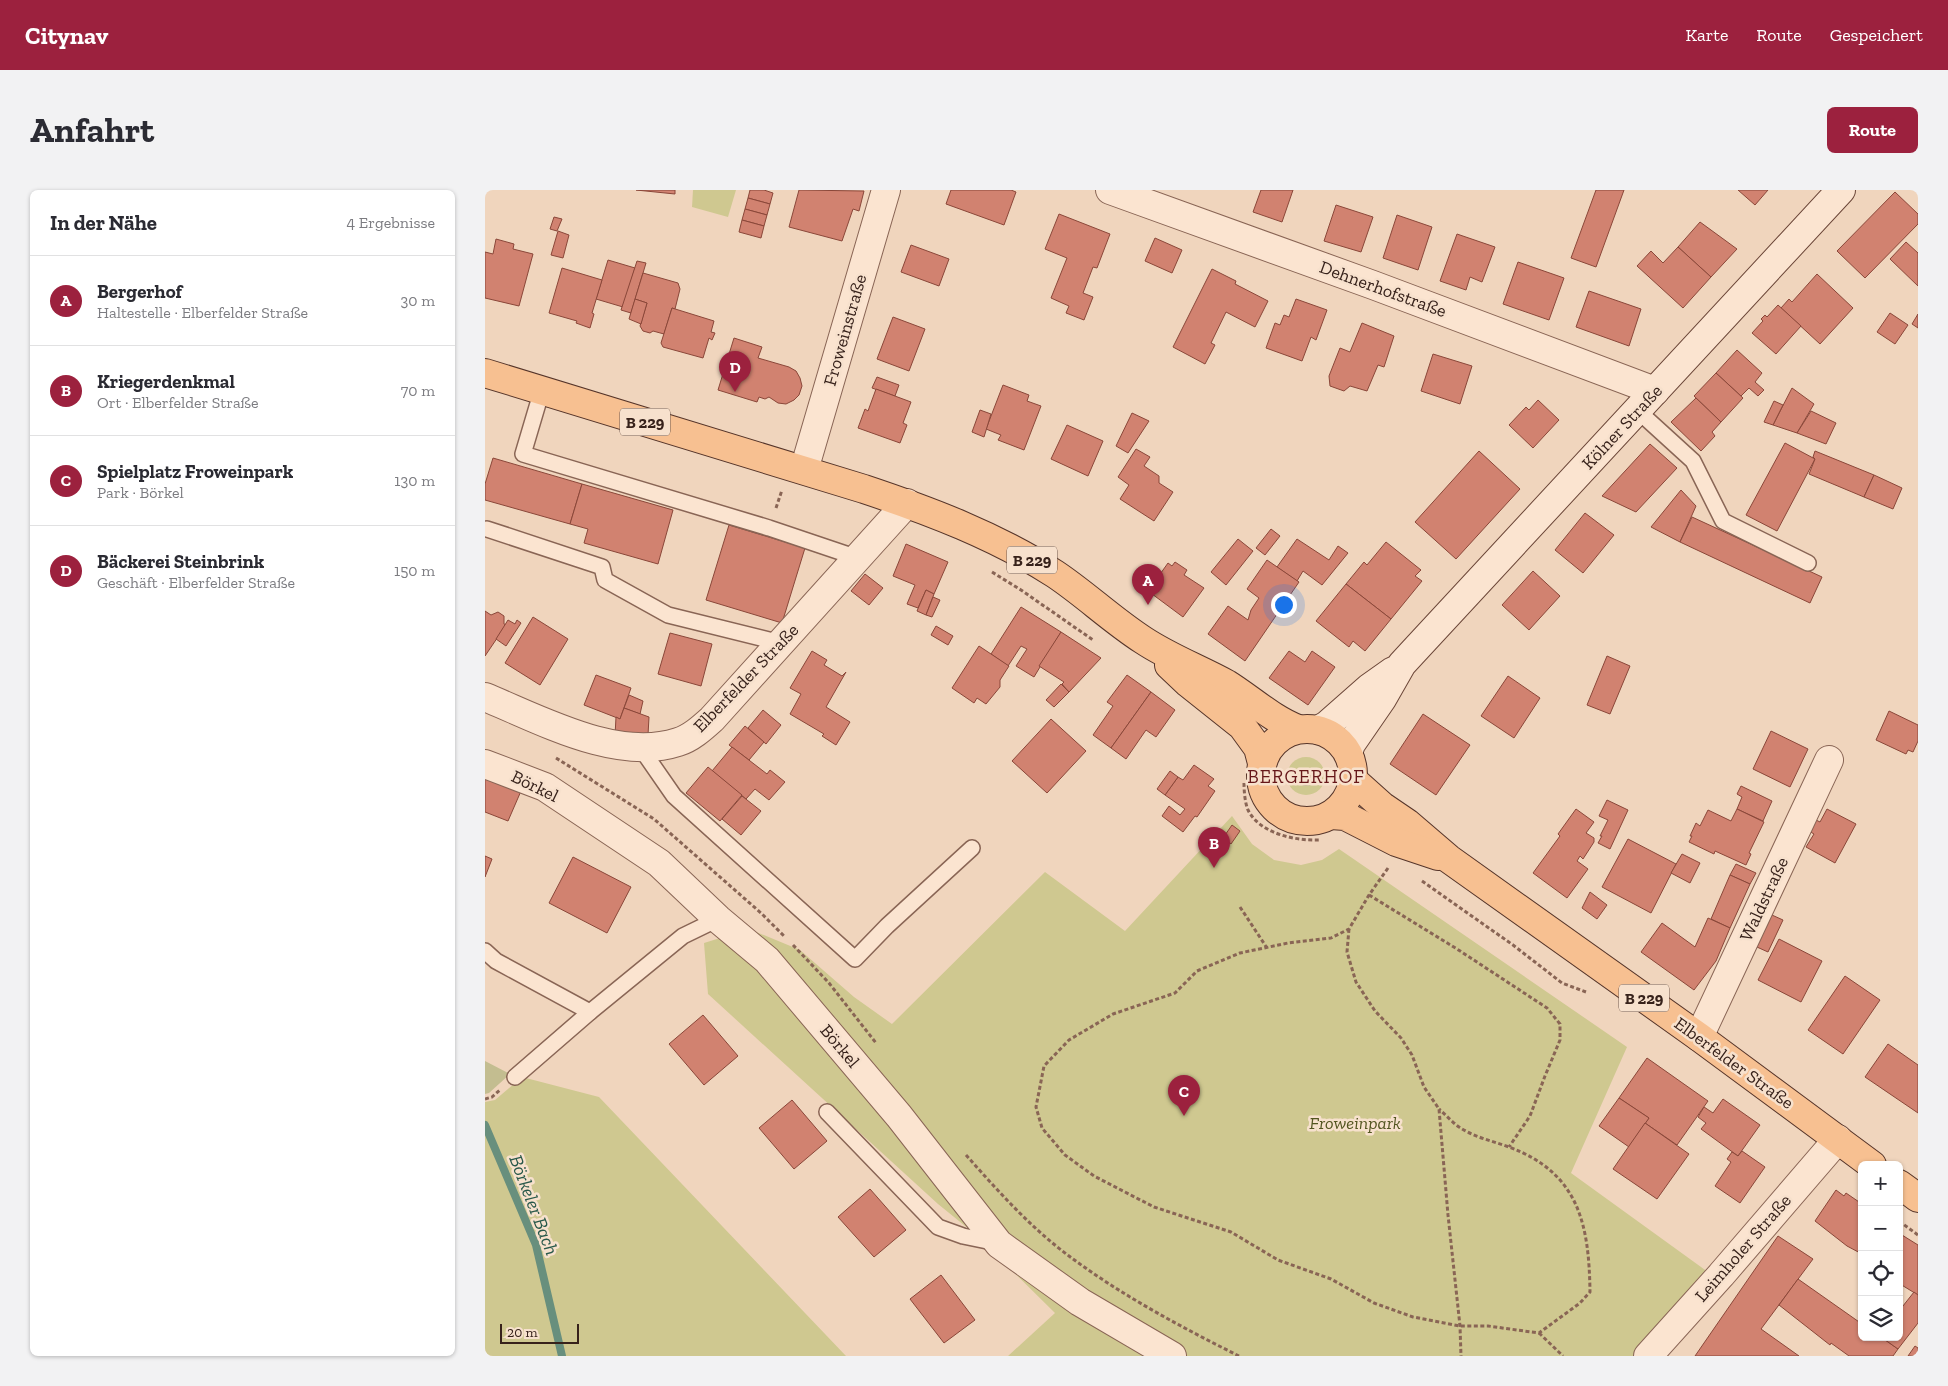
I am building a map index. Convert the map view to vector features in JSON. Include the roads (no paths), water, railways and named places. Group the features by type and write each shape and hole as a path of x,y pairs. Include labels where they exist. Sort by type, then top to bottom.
{"main road":[{"name":"B 229","path":"485,372 907,503 975,531 1033,560 1144,641 1188,683 1242,726 1258,748 1253,771 1261,775 1262,786 1267,798 1274,807 1284,815 1295,820 1319,820 1327,827"},
{"name":"B 229","path":"1144,641 1228,685 1286,725 1334,738 1348,753"},
{"path":"1253,771 1275,742 1285,735 1308,730"},
{"path":"1327,827 1347,798 1353,780 1353,770 1348,753"},
{"name":"Elberfelder Straße","path":"1353,780 1360,788 1407,823 1449,859 1699,1037 1867,1161"},
{"name":"Elberfelder Straße","path":"1327,827 1345,816 1396,842 1449,859"},
{"path":"1903,1187 1918,1198"}],"street":[{"name":"Froweinstraße","path":"804,470 886,190"},
{"name":"Dehnerhofstraße","path":"1110,190 1373,284 1646,400"},
{"name":"Kölner Straße","path":"1308,730 1327,725 1369,688 1402,664 1841,190"},
{"name":"Elberfelder Straße","path":"485,697 576,734 622,746 661,746 679,742 695,733 712,719 907,503"},
{"name":"Kölner Straße","path":"1348,753 1351,744 1402,664"},
{"name":"Waldstraße","path":"1699,1037 1829,760"},
{"name":"Börkel","path":"485,764 545,787 659,863 718,919 767,960 899,1116 999,1244 1080,1302 1172,1356"},
{"name":"Leimholer Straße","path":"1648,1356 1838,1140"}],"lane":[{"path":"542,390 523,454 769,528 858,558"},
{"path":"1646,400 1693,461 1723,520 1808,563"},
{"path":"487,529 602,567 605,580 668,615 781,643"},
{"path":"640,747 674,796 855,958 972,848"},
{"path":"515,1078 590,1012 683,936 718,919"},
{"path":"485,951 496,961 590,1012"},
{"path":"827,1112 938,1227 963,1236 999,1244"}],"waterway":[{"name":"Börkeler Bach","path":"485,1125 536,1245 562,1356"}],"place":[{"name":"Bäckerei Steinbrink","path":"735,392"},
{"name":"Bergerhof","path":"1148,605"},
{"name":"Kriegerdenkmal","path":"1214,868"},
{"name":"Spielplatz Froweinpark","path":"1184,1116"}],"district":[{"name":"BERGERHOF","path":"1306,776"}],"park label":[{"name":"Froweinpark","path":"1355,1123"}]}
